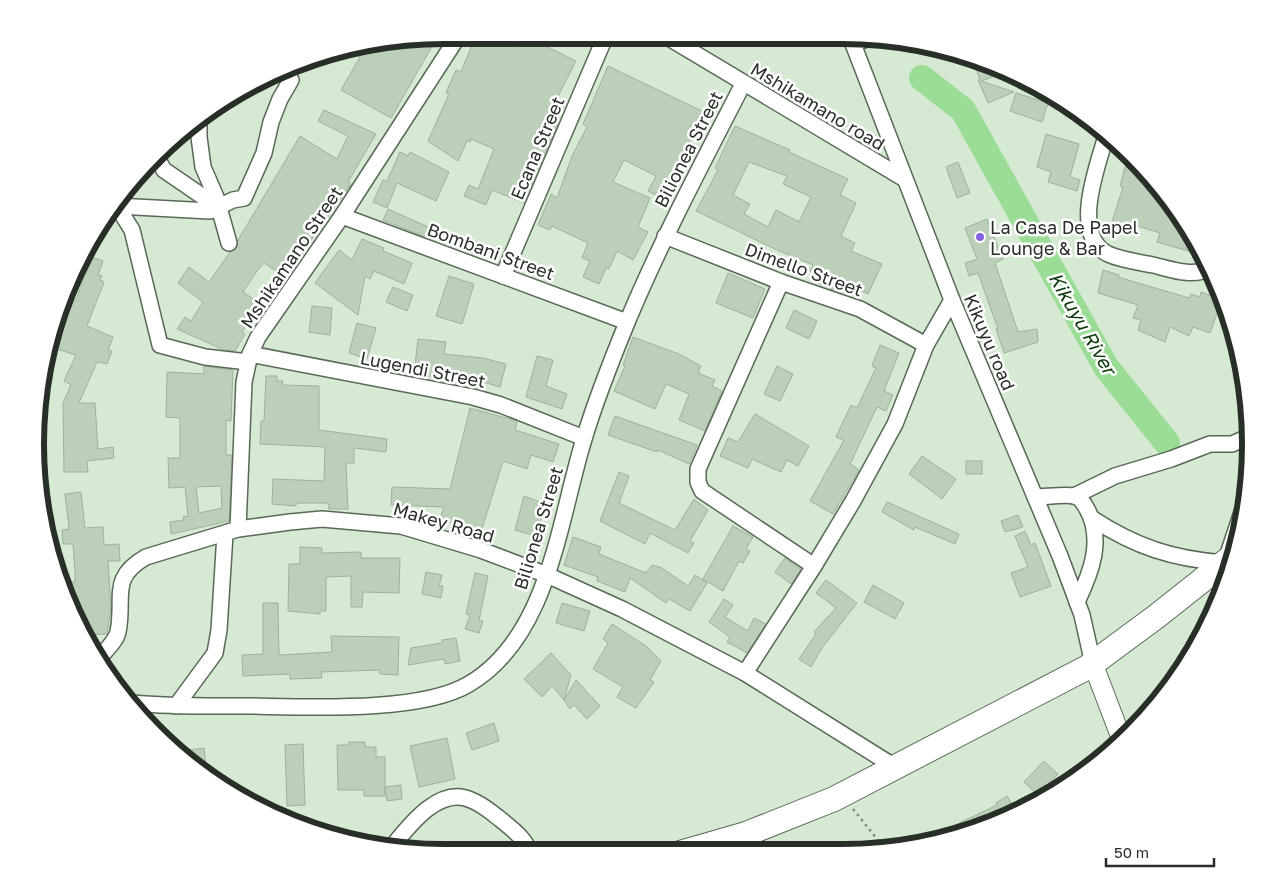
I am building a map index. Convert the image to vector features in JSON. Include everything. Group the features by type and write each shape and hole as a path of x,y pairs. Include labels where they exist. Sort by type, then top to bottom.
{"highway":[{"path":"711,844 746,834 842,794 1093,664 1224,563"}],"street":[{"name":"Mshikamano Street","path":"176,706 215,653 232,532 244,382 249,358 258,336 342,216 454,44"},
{"name":"Ecana Street","path":"503,276 602,44"},
{"name":"Mshikamano road","path":"678,44 742,84 903,178"},
{"name":"Kikuyu road","path":"853,44 952,300 1077,602 1093,664"},
{"path":"122,206 210,211 233,200 244,198 264,153 271,122 280,99 291,80"},
{"name":"Bilionea Street","path":"146,710 176,706 358,706 430,699 449,694 469,684 498,664 526,622 547,575 584,438 627,322 665,236 742,84"},
{"path":"199,127 202,167 230,243"},
{"path":"1104,142 1089,195 1089,225 1096,242 1108,254 1184,273 1202,270"},
{"path":"159,163 164,170 218,207"},
{"name":"Lugendi Street","path":"119,210 132,230 160,345 205,357 249,358 473,397 501,405 584,438"},
{"name":"Bombani Street","path":"342,216 627,322"},
{"name":"Dimello Street","path":"665,236 781,282 860,309 926,344"},
{"path":"781,282 698,470 698,482 702,491 814,566"},
{"path":"745,673 814,566 896,424 926,344 952,300"},
{"path":"1035,497 1074,496 1115,476 1171,459 1210,444 1232,444 1242,440"},
{"path":"1074,496 1082,500 1093,519 1096,552 1088,579 1077,602"},
{"name":"Makey Road","path":"103,653 118,633 120,590 124,577 132,565 146,557 232,532 322,519 401,526 481,550 547,575 622,609 745,673 896,767"},
{"path":"1093,519 1145,548 1174,556 1226,559"},
{"path":"1093,664 1119,733"},
{"path":"397,841 428,808 448,798 470,799 489,810 527,844"}],"path":[{"path":"842,794 879,842"}],"building":[{"path":"433,44 391,118 341,90 360,57 355,54 392,47"},
{"path":"472,44 512,44 518,47 520,44 542,44 576,61 548,116 559,122 524,203 492,190 486,205 464,196 469,185 478,189 494,149 471,139 470,142 467,141 458,161 428,141 449,94 446,93 456,70 461,72"},
{"path":"608,66 704,112 689,143 692,144 664,199 648,191 656,176 624,160 613,182 650,198 638,227 648,232 633,260 617,251 609,269 606,268 599,284 583,277 590,261 582,258 588,243 552,226 550,230 538,225 551,194 557,198 572,156 587,127 583,124"},
{"path":"975,67 997,75 981,81 1014,92 988,103 978,80 980,80"},
{"path":"1016,93 1048,103 1042,122 1010,111"},
{"path":"324,110 376,134 348,182 351,184 325,221 323,219 299,262 287,278 264,263 257,271 243,292 261,304 242,332 245,334 235,351 224,350 177,329 185,317 191,321 203,302 178,283 189,267 209,282 230,252 236,249 238,240 300,136 337,159 348,136 318,121"},
{"path":"735,126 790,150 789,152 848,179 840,195 856,203 841,236 855,243 851,251 882,264 868,294 837,279 833,290 811,280 813,273 810,271 813,265 696,211 718,170 715,168","holes":["749,162 787,176 783,184 811,197 799,222 776,210 768,227 744,214 750,204 733,195"]},
{"path":"1046,134 1079,144 1070,177 1080,180 1077,191 1048,182 1051,172 1037,167"},
{"path":"400,152 408,156 410,152 449,172 436,201 397,183 387,208 373,202 383,180 387,181"},
{"path":"958,162 970,193 957,198 946,167"},
{"path":"1125,167 1133,169 1160,200 1193,253 1157,242 1160,233 1125,222 1124,226 1112,222 1123,187 1120,186"},
{"path":"388,209 437,231 433,240 383,220"},
{"path":"987,219 1003,259 995,263 1018,332 1037,329 1038,342 1004,353 996,329 998,329 978,273 969,276 965,263 977,259 965,228"},
{"path":"362,239 384,248 383,251 412,263 404,284 374,271 370,279 365,276 358,315 315,283 339,250 352,260"},
{"path":"92,257 103,261 98,275 102,276 100,280 104,282 87,326 113,337 108,350 112,351 107,364 97,362 79,403 95,403 98,449 113,447 114,458 87,461 88,472 64,472 63,403 71,385 64,381 76,355 55,349 71,298 76,300"},
{"path":"1103,270 1119,275 1118,277 1189,298 1191,294 1200,297 1201,292 1214,297 1219,309 1210,333 1193,327 1189,336 1170,327 1165,342 1138,330 1141,320 1133,318 1138,305 1098,293"},
{"path":"728,273 765,289 753,318 716,303"},
{"path":"449,276 474,284 462,324 436,316"},
{"path":"393,287 413,295 407,311 386,302"},
{"path":"312,306 332,308 330,335 309,332"},
{"path":"794,310 817,321 809,339 786,328"},
{"path":"357,323 376,328 367,359 349,353"},
{"path":"633,337 679,354 701,366 698,373 715,380 712,386 722,391 705,431 679,420 689,394 666,384 655,409 614,391 625,366 623,365"},
{"path":"418,339 446,342 444,354 483,358 506,364 500,387 480,381 481,376 442,372 442,378 414,374"},
{"path":"880,345 899,353 884,391 893,395 886,411 877,407 850,464 859,470 833,514 810,501 844,440 836,437 851,405 857,408 876,368 872,366"},
{"path":"537,356 553,360 546,386 567,394 562,409 526,397"},
{"path":"204,366 233,370 231,421 226,420 226,455 232,455 229,521 171,534 170,522 184,520 183,517 188,516 185,487 169,488 168,458 180,458 180,418 166,417 167,372 204,374","holes":["221,486 222,508 199,513 196,487"]},
{"path":"777,366 793,374 780,401 764,394"},
{"path":"266,376 277,376 277,381 283,381 282,385 319,386 319,430 387,439 386,452 354,448 354,463 346,463 348,509 329,509 328,503 296,503 296,506 272,504 273,479 324,481 325,447 260,444 261,421 264,421"},
{"path":"470,408 517,421 515,430 559,444 553,462 531,455 527,469 503,461 481,532 440,519 444,507 391,505 392,487 450,489"},
{"path":"755,414 809,446 798,466 787,460 781,472 752,459 748,468 720,456 728,438 738,442"},
{"path":"615,416 697,445 689,464 658,450 657,452 608,435"},
{"path":"922,456 956,479 942,499 909,474"},
{"path":"966,461 982,461 982,474 966,474"},
{"path":"619,472 629,476 619,503 675,530 694,499 708,510 690,541 694,543 688,553 650,533 645,544 600,521"},
{"path":"81,492 85,528 103,527 104,545 119,544 120,561 108,561 111,608 107,634 92,635 71,590 71,582 75,582 73,544 63,544 62,530 69,529 65,494"},
{"path":"524,496 543,503 539,516 542,517 536,536 515,530"},
{"path":"887,502 959,534 955,544 915,527 914,530 882,512"},
{"path":"1018,515 1023,527 1005,532 1001,521"},
{"path":"733,526 753,537 746,549 750,551 743,563 739,561 723,591 703,579"},
{"path":"1025,531 1031,545 1035,543 1051,586 1020,597 1011,573 1028,567 1015,536"},
{"path":"573,537 601,547 599,554 646,573 652,565 662,568 688,586 695,575 707,583 690,611 669,599 666,603 630,578 625,592 597,581 598,577 564,565"},
{"path":"300,547 322,548 322,553 361,552 361,558 400,558 399,593 363,592 362,607 351,607 351,576 326,577 326,611 320,611 320,614 288,611 289,564 300,564"},
{"path":"785,558 801,569 791,584 775,572"},
{"path":"426,572 442,575 439,586 443,586 441,598 422,594"},
{"path":"475,573 488,576 479,620 483,621 479,633 465,629 470,615 466,614"},
{"path":"826,580 857,603 822,648 811,667 799,659 816,634 814,632 836,608 816,593"},
{"path":"873,585 904,603 895,619 864,602"},
{"path":"724,599 733,605 725,617 748,631 754,618 766,624 747,653 727,642 730,637 709,622"},
{"path":"263,603 278,603 279,655 332,652 331,636 399,637 398,675 380,674 380,670 321,672 322,678 290,679 290,674 243,676 242,655 263,654"},
{"path":"562,603 590,611 584,631 556,623"},
{"path":"612,624 646,646 661,661 650,680 654,682 636,708 617,697 623,687 593,669 608,643 603,639"},
{"path":"456,638 460,661 445,664 444,659 408,665 411,648 442,643 442,640"},
{"path":"551,653 571,675 564,700 552,686 542,697 524,679"},
{"path":"576,680 600,706 587,719 574,705 570,709 564,700"},
{"path":"494,723 499,741 472,750 466,733"},
{"path":"447,738 455,779 419,787 410,746"},
{"path":"349,742 365,742 365,747 376,747 376,757 385,757 385,796 364,796 364,790 338,790 337,745 349,745"},
{"path":"303,744 305,805 287,806 285,745"},
{"path":"204,748 206,766 200,762 187,751"},
{"path":"1044,761 1058,774 1037,794 1024,782"},
{"path":"401,785 402,799 387,801 385,787"},
{"path":"1007,796 1013,806 952,829 951,827 997,805 996,803"}],"waterway":[{"name":"Kikuyu River","path":"922,78 963,110 1106,367 1167,443"}],"place":[{"name":"La Casa De Papel Lounge & Bar","path":"980,237"}]}
